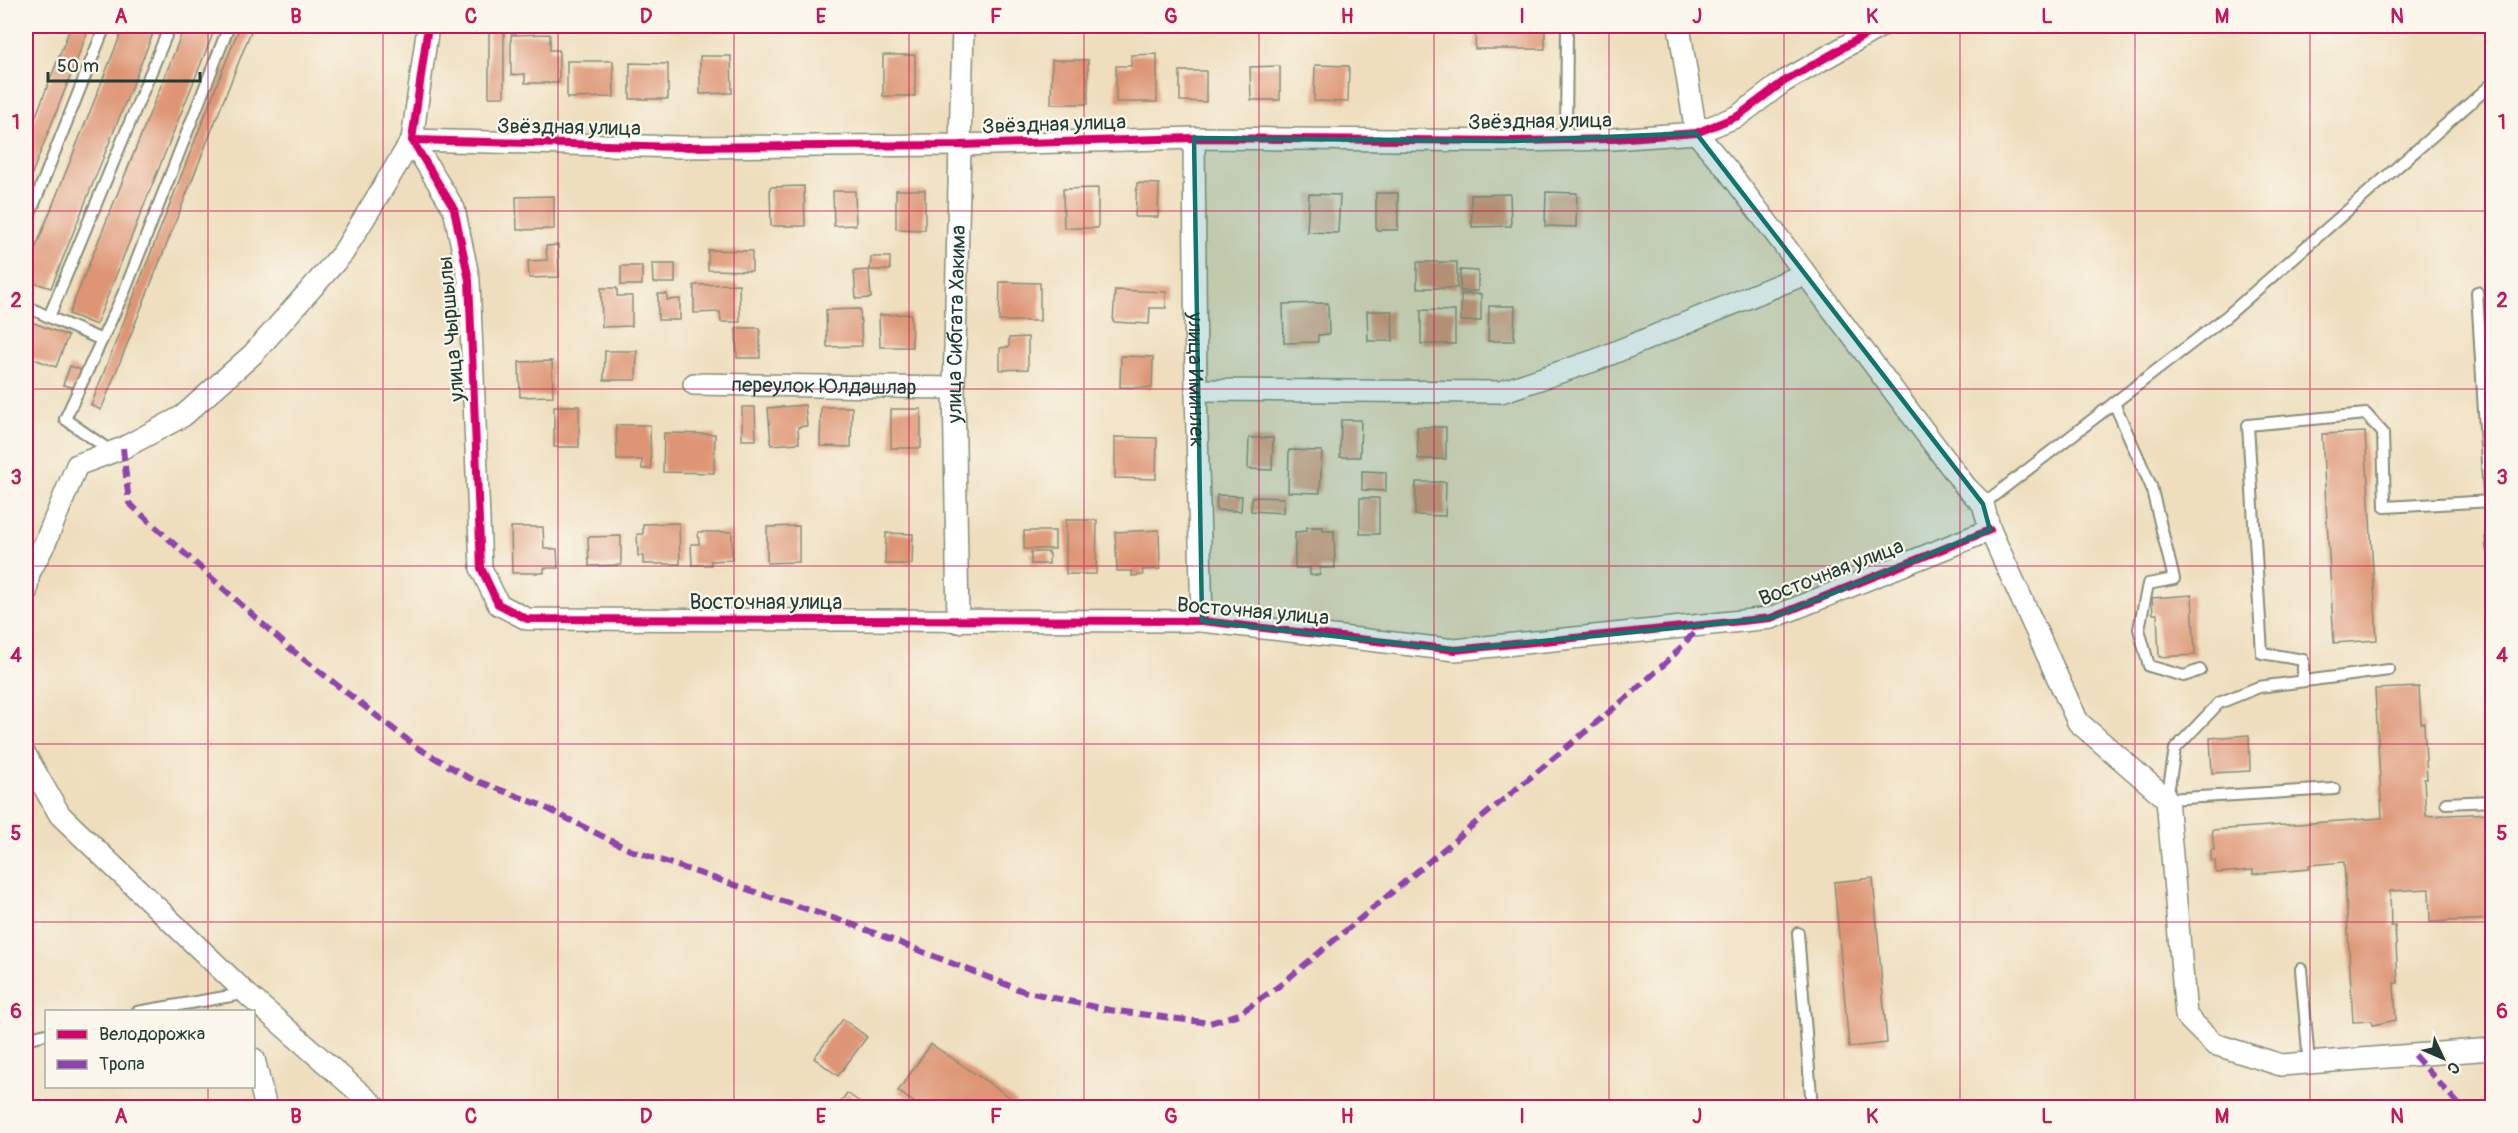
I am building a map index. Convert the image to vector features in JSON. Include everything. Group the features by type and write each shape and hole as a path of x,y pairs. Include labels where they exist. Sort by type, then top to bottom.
{"street":[{"path":"26,593 28,573 45,543 77,465 112,452 183,416 253,354 343,254 412,140 428,26"},
{"name":"улица Сибгата Хакима","path":"958,621 954,388 963,26"},
{"path":"1679,26 1696,133 1938,450 1983,504 1990,530 2078,723 2167,799 2186,1016 2214,1044 2281,1065 2493,1049"},
{"name":"Звёздная улица","path":"412,140 681,147 960,145 1194,138 1566,140 1696,133 1738,116 1783,82 1881,26"},
{"name":"улица Иминлек","path":"1194,138 1196,390 1202,621"},
{"name":"улица Чыршылы","path":"412,140 454,209 469,280 481,568 498,604"},
{"path":"1196,390 1501,392 1596,360 1805,274"},
{"name":"переулок Юлдашлар","path":"694,384 954,388"},
{"name":"Восточная улица","path":"498,604 527,619 1202,621 1455,650 1771,618 1990,530"},
{"path":"26,756 60,815 237,996 255,1010"},
{"path":"255,1010 376,1107"},
{"path":"255,1063 266,1107"}],"lane":[{"path":"26,224 105,26"},
{"path":"49,317 170,26"},
{"path":"112,452 65,419 125,290 229,26"},
{"path":"1566,140 1567,26"},
{"path":"1983,504 2227,316 2493,84"},
{"path":"2477,292 2493,548"},
{"path":"26,306 102,340"},
{"path":"2114,403 2151,486 2174,579 2148,584 2139,629 2149,666 2184,676 2200,670"},
{"path":"2303,681 2303,660 2262,653 2248,425 2366,414 2383,433 2385,507 2491,502"},
{"path":"2335,789 2167,799 2175,749 2218,702 2259,687 2389,670"},
{"path":"2446,804 2493,801"},
{"path":"1798,933 1812,1107"},
{"path":"2301,969 2309,1062"},
{"path":"144,1010 237,996"},
{"path":"26,1039 45,1034"}],"highlighted area":[{"path":"1696,133 1983,504 1990,530 1771,618 1455,650 1202,621 1194,138 1514,141"}],"building":[{"path":"71,26 90,26 26,189 26,141"},
{"path":"124,26 156,26 51,288 26,280 26,272"},
{"path":"185,26 216,26 96,325 69,314"},
{"path":"240,26 253,26 101,410 91,405"},
{"path":"489,26 504,26 504,97 489,97"},
{"path":"1476,26 1545,26 1545,49 1475,49"},
{"path":"550,34 550,50 559,50 559,83 525,83 525,74 511,75 511,35"},
{"path":"1157,54 1157,102 1116,102 1116,66 1131,66 1131,55"},
{"path":"883,55 915,55 915,96 883,96"},
{"path":"700,56 731,56 732,93 700,94"},
{"path":"1052,60 1088,60 1088,104 1051,104"},
{"path":"567,61 613,61 614,97 567,98"},
{"path":"630,63 668,64 668,99 630,99"},
{"path":"1315,65 1349,66 1348,102 1314,101"},
{"path":"1280,66 1280,100 1251,100 1250,67"},
{"path":"1180,71 1206,71 1206,102 1180,101"},
{"path":"1137,183 1159,184 1158,217 1135,217"},
{"path":"804,186 805,226 771,226 770,187"},
{"path":"1098,188 1098,228 1064,228 1063,189"},
{"path":"896,190 925,190 925,230 896,229"},
{"path":"833,191 855,191 856,225 834,226"},
{"path":"1546,192 1577,193 1576,227 1545,226"},
{"path":"1376,193 1398,193 1398,230 1376,230"},
{"path":"1309,194 1340,195 1338,233 1307,232"},
{"path":"1510,194 1511,226 1472,227 1471,195"},
{"path":"554,196 554,229 517,230 516,197"},
{"path":"558,245 559,277 529,278 528,261 547,260 546,246"},
{"path":"708,250 752,251 752,271 708,270"},
{"path":"871,257 890,257 890,270 870,270"},
{"path":"1417,262 1457,262 1457,288 1417,288"},
{"path":"652,264 675,264 675,283 653,283"},
{"path":"621,266 642,266 642,285 621,285"},
{"path":"869,270 871,298 856,299 854,271"},
{"path":"1460,270 1478,271 1478,291 1460,291"},
{"path":"1000,282 1040,283 1040,321 999,321"},
{"path":"739,284 740,322 721,322 720,312 694,313 694,285"},
{"path":"601,288 617,288 617,296 632,296 632,326 602,327"},
{"path":"1115,290 1166,292 1166,308 1150,308 1149,324 1113,322"},
{"path":"658,294 667,294 667,300 680,299 680,320 658,320"},
{"path":"1461,294 1481,294 1481,321 1461,321"},
{"path":"1328,303 1329,334 1318,335 1318,342 1284,343 1283,304"},
{"path":"1489,306 1515,306 1514,341 1488,341"},
{"path":"860,309 862,346 827,347 826,310"},
{"path":"1421,310 1455,311 1455,344 1421,344"},
{"path":"1367,311 1392,311 1393,341 1368,341"},
{"path":"911,314 912,347 880,347 879,315"},
{"path":"26,320 68,336 56,367 26,356"},
{"path":"736,328 760,328 760,358 737,358"},
{"path":"1028,337 1028,369 1000,370 1000,348 1009,347 1009,338"},
{"path":"605,351 637,351 636,380 604,380"},
{"path":"1121,356 1153,357 1152,388 1120,387"},
{"path":"552,361 553,396 520,397 519,362"},
{"path":"70,366 84,371 79,389 63,385"},
{"path":"805,405 807,426 798,427 799,443 771,445 768,408"},
{"path":"554,406 579,406 579,447 554,447"},
{"path":"742,407 755,407 756,440 742,440"},
{"path":"821,407 852,407 851,447 820,446"},
{"path":"891,409 921,409 921,448 891,448"},
{"path":"1341,420 1361,420 1360,457 1340,457"},
{"path":"616,425 650,425 651,469 642,469 642,460 617,460"},
{"path":"1417,427 1446,427 1446,459 1418,459"},
{"path":"2365,432 2377,640 2334,643 2322,434"},
{"path":"664,433 715,434 714,473 663,472"},
{"path":"1115,437 1157,438 1156,479 1115,478"},
{"path":"1249,438 1273,438 1272,470 1248,469"},
{"path":"1289,450 1322,451 1320,493 1288,492"},
{"path":"1362,471 1386,472 1386,491 1362,490"},
{"path":"1416,482 1446,482 1445,516 1415,515"},
{"path":"1217,495 1242,496 1241,511 1216,510"},
{"path":"1252,497 1284,498 1283,513 1251,511"},
{"path":"1360,498 1379,498 1379,534 1360,534"},
{"path":"1066,520 1097,520 1096,574 1066,574"},
{"path":"679,523 680,564 643,564 643,556 638,556 637,534 643,534 643,524"},
{"path":"799,526 799,562 767,563 767,527"},
{"path":"511,527 543,527 544,549 557,549 558,568 544,568 544,573 512,573"},
{"path":"1307,527 1323,527 1323,531 1334,531 1335,568 1320,568 1320,575 1310,575 1310,568 1295,568 1295,532 1307,531"},
{"path":"1159,530 1160,569 1142,570 1143,575 1132,576 1132,571 1117,571 1115,532"},
{"path":"1024,531 1055,531 1055,549 1024,549"},
{"path":"698,532 732,532 732,560 711,561 711,565 692,565 691,544 699,544"},
{"path":"886,533 913,534 912,564 885,564"},
{"path":"621,536 621,565 589,566 588,537"},
{"path":"1031,552 1049,552 1049,564 1031,564"},
{"path":"2192,595 2195,655 2159,657 2157,614 2153,614 2152,598"},
{"path":"2419,687 2421,723 2424,723 2426,816 2492,813 2492,919 2430,922 2429,889 2390,891 2391,926 2395,926 2398,983 2394,983 2396,1020 2373,1025 2372,1021 2353,1022 2344,862 2309,865 2309,869 2253,874 2253,870 2216,873 2215,861 2211,861 2211,850 2214,850 2212,830 2382,818 2375,689"},
{"path":"2249,735 2250,771 2212,773 2210,738"},
{"path":"1873,878 1887,1043 1849,1047 1834,882"},
{"path":"843,1019 867,1037 838,1076 814,1058"},
{"path":"931,1044 1017,1102 1013,1108 922,1108 898,1091"},
{"path":"847,1093 868,1108 836,1108"}],"marked path":[{"path":"123,448 129,503 288,647 418,748 469,778 538,804 630,850 854,925 1023,991 1109,1010 1210,1023 1239,1014 1279,986 1632,693 1671,658 1701,625"},
{"path":"26,766 32,767"},
{"path":"2414,1055 2462,1108"}],"cycle path":[{"path":"428,26 412,140 454,209 469,280 481,568 498,604 527,619 1202,621 1455,650 1771,618 1990,530"},
{"path":"412,140 681,147 960,145 1194,138 1514,141 1613,139 1696,133 1738,116 1783,82 1881,26"}]}
